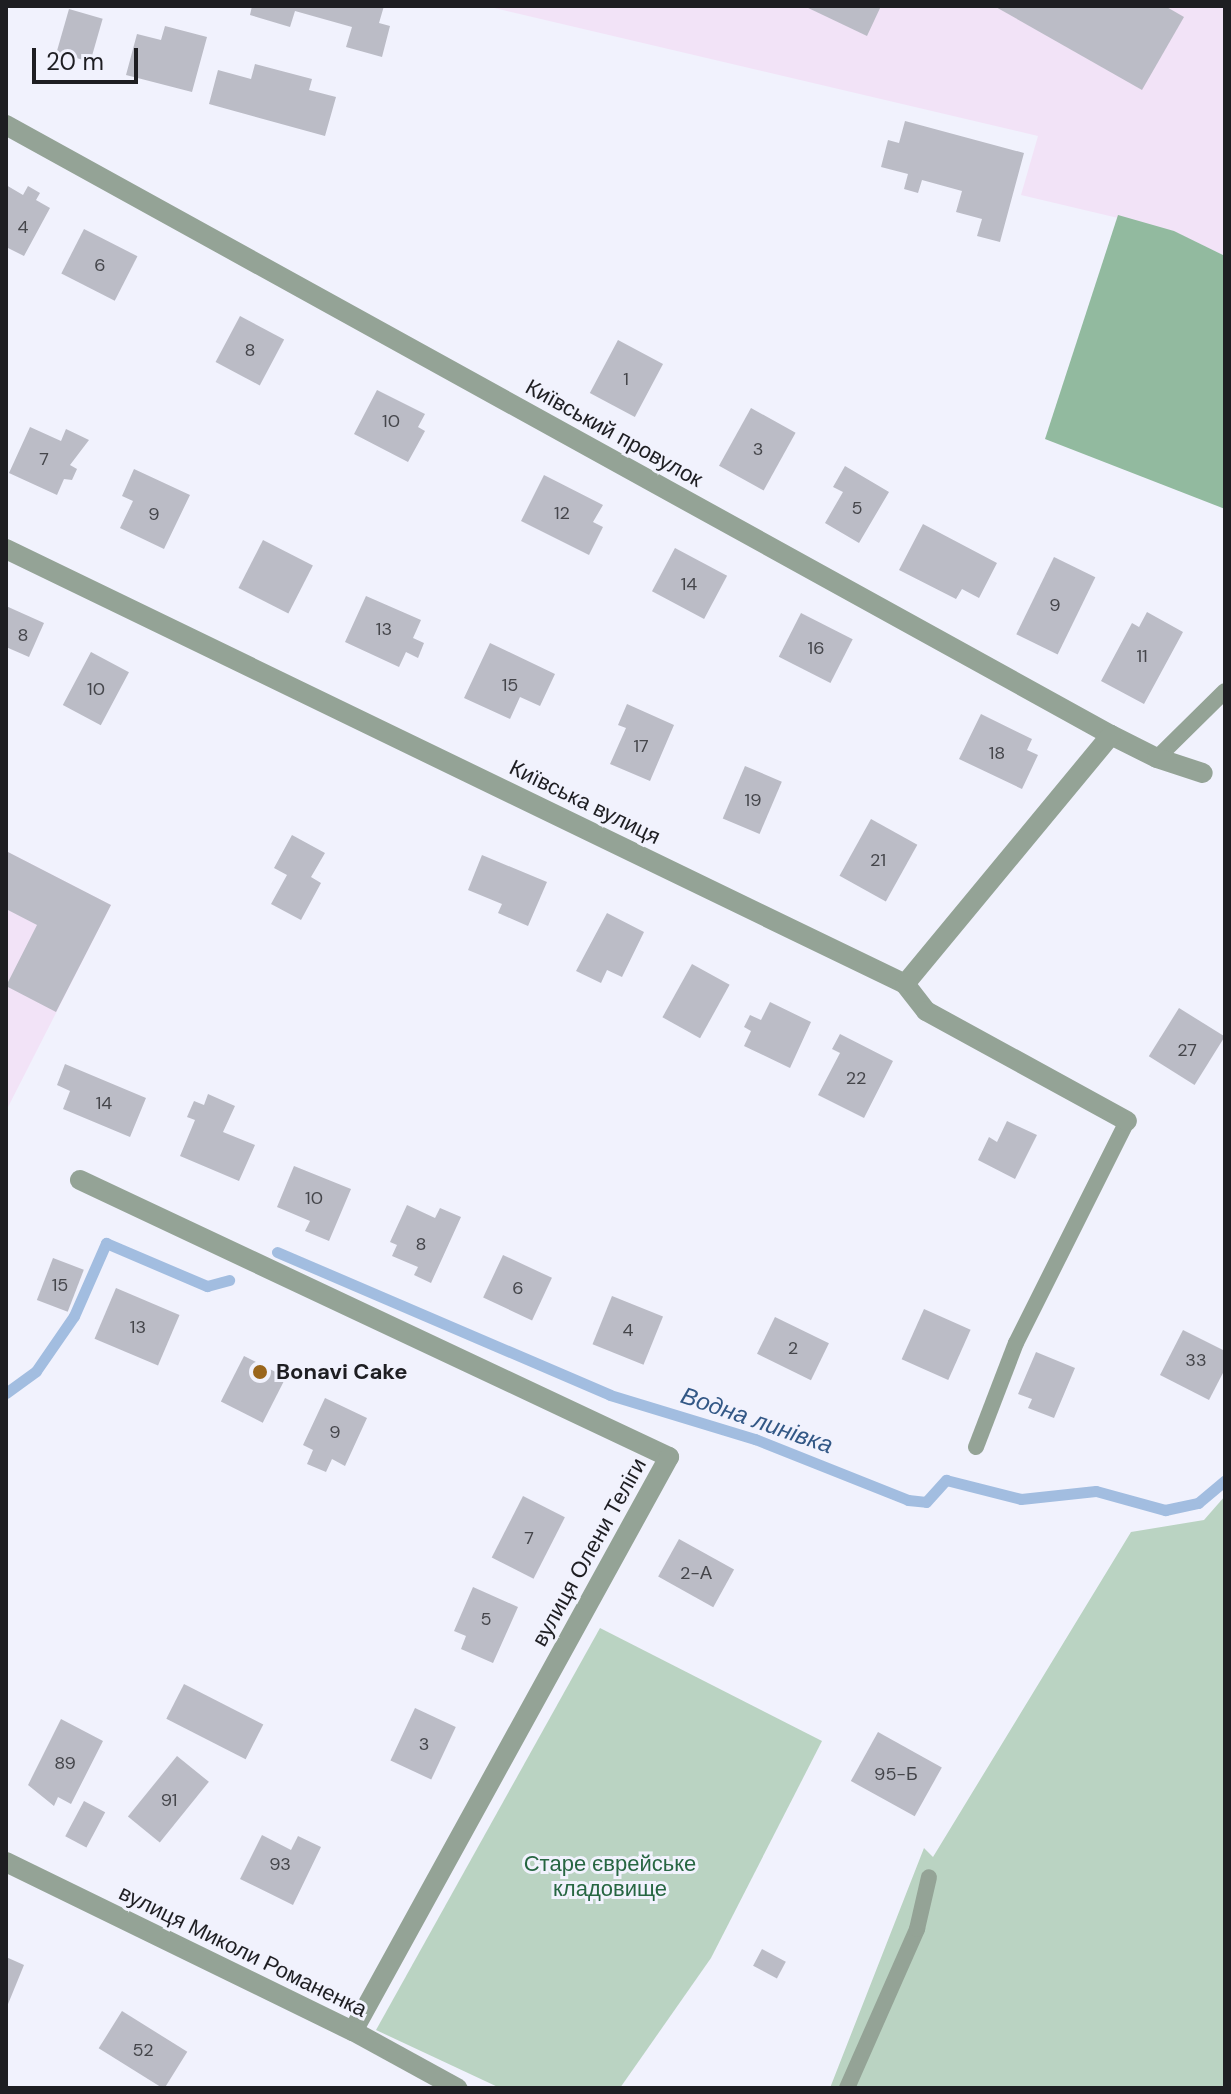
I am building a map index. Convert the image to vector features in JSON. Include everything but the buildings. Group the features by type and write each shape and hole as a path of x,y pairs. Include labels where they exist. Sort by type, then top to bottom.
{"street":[{"name":"Київський провулок","path":"6,125 1111,735 1157,758 1203,773"},
{"name":"Київська вулиця","path":"6,549 905,984 926,1011 1127,1121"},
{"path":"905,984 1111,735"},
{"name":"вулиця Олени Теліги","path":"80,1180 669,1457 353,2031"},
{"name":"вулиця Миколи Романенка","path":"6,1862 353,2031 457,2088"}],"lane":[{"path":"1157,758 1225,691"},
{"path":"976,1447 1016,1343 1127,1121"},
{"path":"847,2088 917,1929 929,1877"}],"shaded area":[{"path":"486,6 1225,6 1225,256 1173,231 1021,195 1038,136"},
{"path":"6,851 111,905 6,1111"}],"green space":[{"path":"1118,215 1174,231 1225,256 1225,509 1045,439"},
{"path":"1225,1496 1225,2088 830,2088 924,1848 933,1857 1131,1532 1204,1520"},
{"name":"Старе єврейське кладовище","path":"600,1628 822,1741 711,1958 620,2088 500,2088 376,2030"}],"waterway":[{"name":"Водна линівка","path":"6,1393 36,1371 74,1316 106,1243 207,1286 229,1280"},
{"name":"Водна линівка","path":"277,1252 610,1395 755,1439 908,1500 926,1502 946,1480 1021,1499 1096,1491 1165,1510 1198,1503 1225,1480"}],"place":[{"name":"Bonavi Cake","path":"260,1372"}]}
